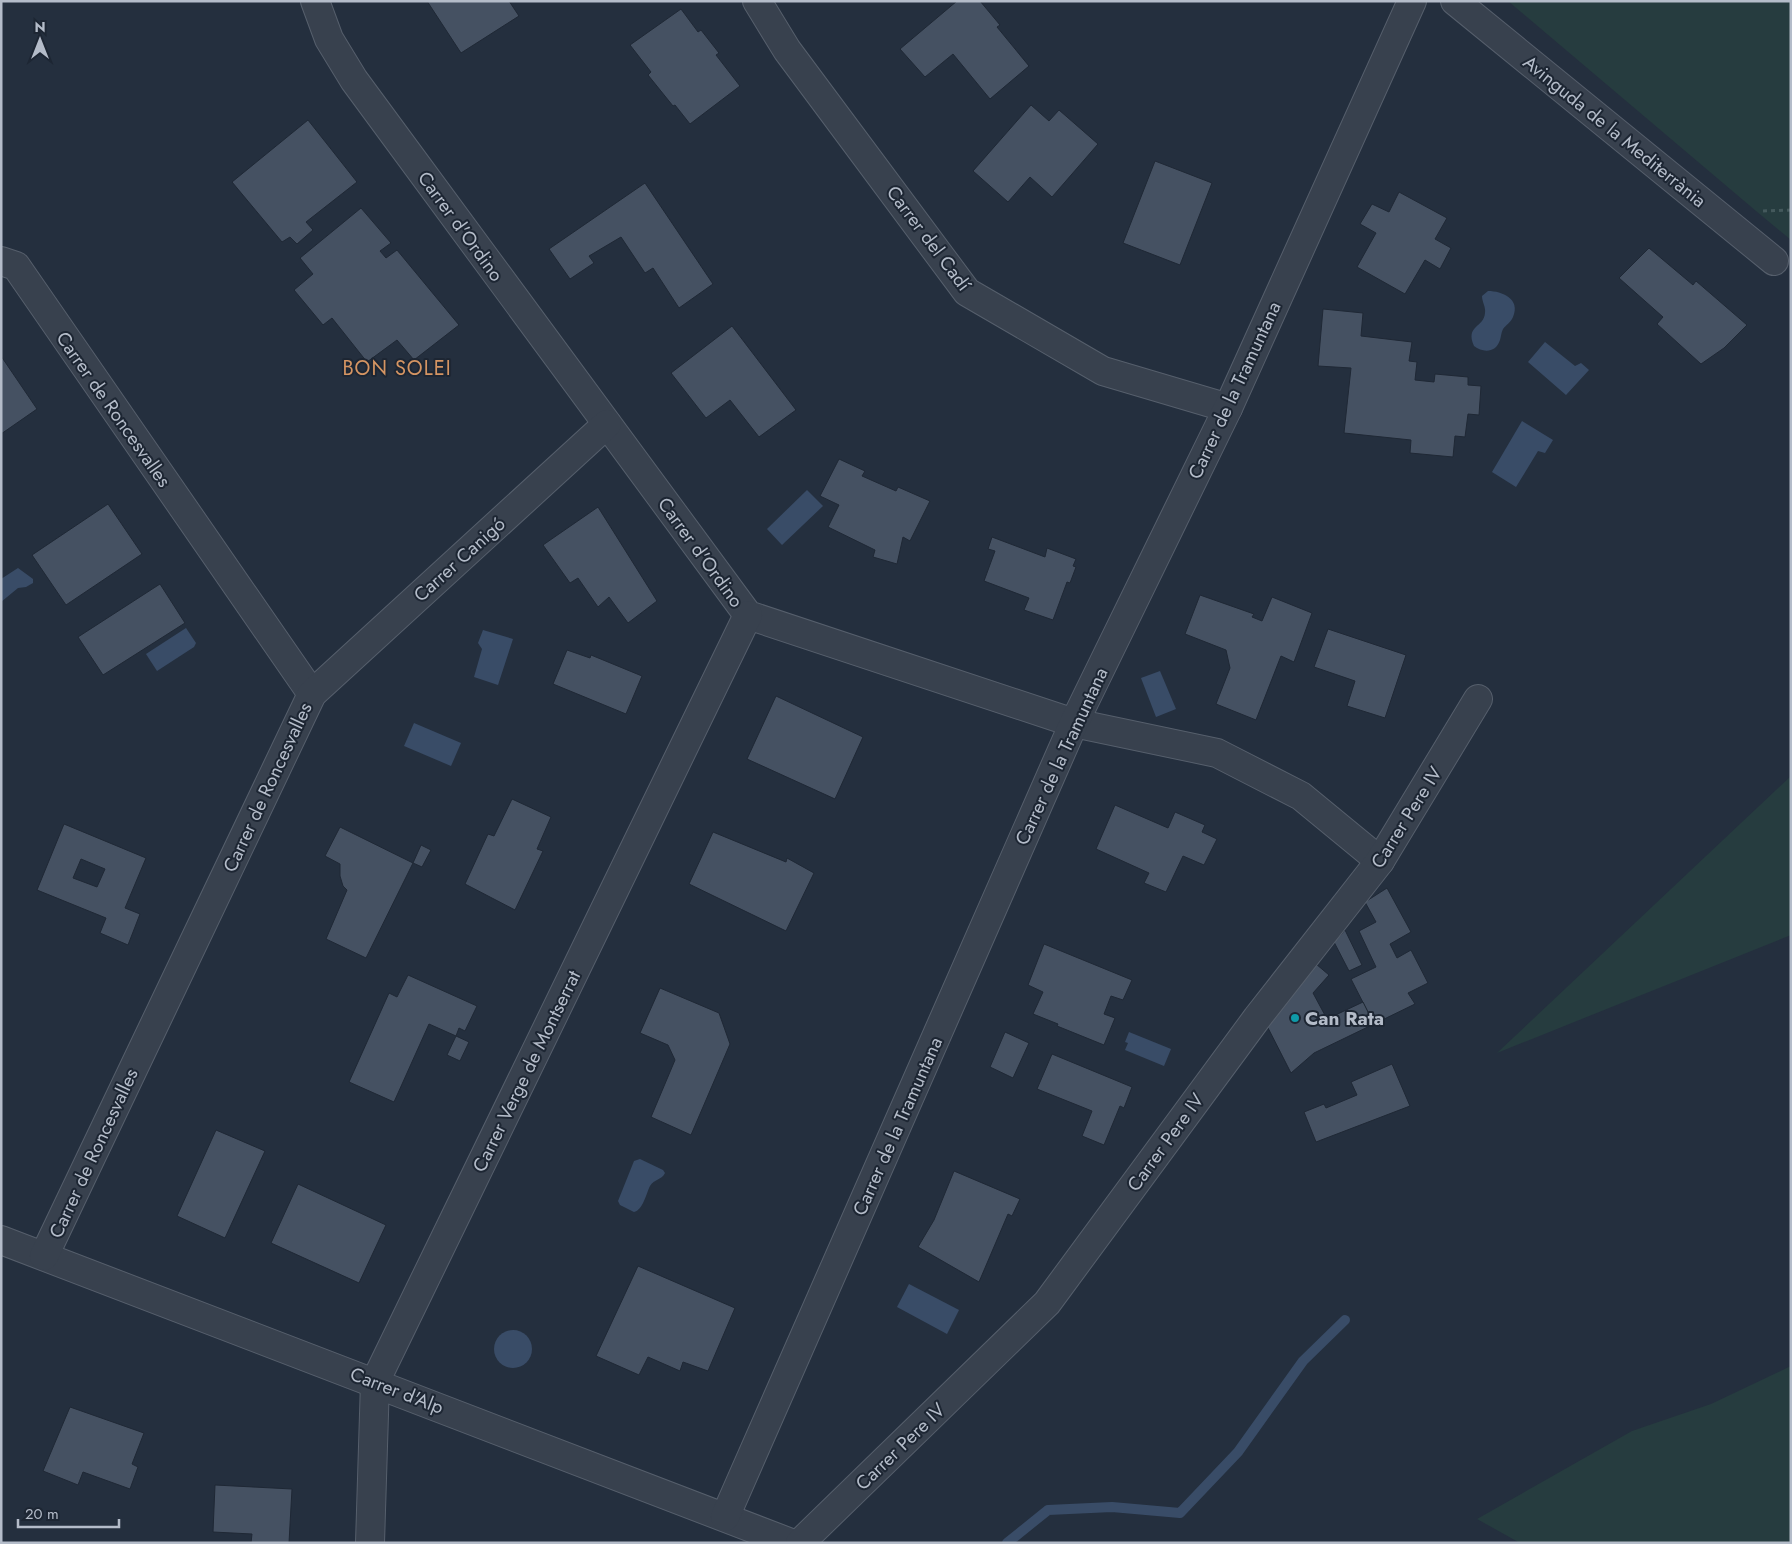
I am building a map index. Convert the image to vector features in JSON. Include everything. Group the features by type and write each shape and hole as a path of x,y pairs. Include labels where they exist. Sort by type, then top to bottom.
{"street":[{"name":"Carrer d'Ordino","path":"315,1 329,38 354,80 748,615 1074,723 1218,754 1301,796 1380,861"},
{"name":"Carrer del Cadí","path":"757,1 788,50 967,292 1103,371 1228,408"},
{"name":"Carrer de la Tramuntana","path":"724,1517 1074,723 1228,408 1412,1"},
{"name":"Avinguda de la Mediterrània","path":"1455,1 1774,261"},
{"name":"Carrer de Roncesvalles","path":"1,261 16,266 312,694 44,1256"},
{"name":"Carrer Canigó","path":"312,694 607,424"},
{"name":"Carrer Verge de Montserrat","path":"370,1543 375,1382 748,615"},
{"name":"Carrer Pere IV","path":"800,1543 1047,1302 1257,1018 1380,861 1478,699"},
{"name":"Carrer d'Alp","path":"1,1240 791,1543"}],"green space":[{"path":"1508,1 1791,1 1791,240 1756,211"},
{"path":"1791,776 1791,935 1497,1053"},
{"path":"1791,1366 1791,1543 1520,1543 1477,1519 1632,1431 1711,1404"}],"water":[{"path":"1488,291 1504,294 1509,297 1515,311 1512,319 1503,329 1496,347 1485,351 1474,346 1472,334 1473,330 1484,318 1485,311 1482,296"},
{"path":"1545,342 1575,366 1581,363 1589,370 1566,395 1528,362"},
{"path":"1522,421 1553,440 1545,453 1538,451 1516,487 1492,472"},
{"path":"807,490 823,506 782,545 767,529"},
{"path":"18,568 33,579 33,583 26,587 18,588 1,602 1,579"},
{"path":"186,628 196,643 194,647 157,671 146,654"},
{"path":"483,630 513,639 498,685 474,677 482,649 478,643"},
{"path":"1160,671 1176,709 1156,717 1141,678"},
{"path":"414,723 461,743 451,766 404,746"},
{"path":"1129,1032 1171,1049 1164,1066 1125,1050 1128,1043 1125,1042"},
{"path":"640,1159 663,1170 665,1173 650,1186 642,1205 634,1212 620,1205 618,1201 634,1161"},
{"path":"909,1284 959,1310 947,1334 897,1307"},
{"path":"513,1330 527,1335 532,1349 527,1363 513,1368 499,1363 494,1349 499,1335"}],"building":[{"path":"427,1 509,1 519,16 461,53"},
{"path":"957,1 980,1 1000,25 997,27 1029,66 990,99 953,54 925,77 900,49"},
{"path":"681,9 698,32 701,30 719,53 716,55 740,86 690,124 648,75 651,72 630,45"},
{"path":"1031,105 1049,121 1059,110 1098,144 1052,197 1030,177 1008,202 973,171"},
{"path":"308,120 357,182 306,222 313,230 297,244 290,237 282,242 232,182"},
{"path":"1155,161 1212,183 1180,265 1123,243"},
{"path":"645,183 713,284 679,308 653,268 645,273 621,237 589,256 594,263 570,279 549,249"},
{"path":"1399,192 1447,218 1435,239 1451,248 1440,269 1425,260 1405,294 1357,267 1376,233 1360,224 1372,204 1389,212"},
{"path":"361,208 391,243 380,251 386,258 397,250 459,325 414,360 397,340 367,362 332,318 323,325 294,290 313,274 300,258"},
{"path":"1649,248 1693,285 1696,281 1747,325 1724,348 1701,364 1657,324 1663,317 1619,278"},
{"path":"1323,309 1363,313 1361,336 1412,342 1409,361 1417,362 1415,380 1434,382 1435,374 1468,377 1468,385 1481,386 1479,415 1468,414 1465,437 1455,436 1453,457 1410,453 1411,440 1344,433 1351,368 1318,366"},
{"path":"732,326 796,410 759,437 730,400 706,418 671,373"},
{"path":"1,356 37,409 1,434"},
{"path":"839,459 865,471 862,476 896,491 898,487 930,501 910,541 903,537 897,564 873,557 875,550 828,527 839,505 820,496"},
{"path":"108,504 142,554 66,605 32,555"},
{"path":"598,507 657,601 628,623 609,597 598,607 578,578 570,583 543,545"},
{"path":"992,537 1045,557 1047,548 1076,559 1073,566 1076,567 1070,583 1067,582 1053,620 1024,610 1029,598 984,581 995,551 988,549"},
{"path":"160,584 185,623 103,675 78,637"},
{"path":"1200,595 1254,614 1252,617 1262,621 1272,597 1312,613 1294,662 1281,656 1256,720 1216,704 1230,668 1226,650 1185,634"},
{"path":"1328,629 1406,655 1385,718 1347,706 1355,681 1314,667"},
{"path":"567,650 590,658 591,655 642,676 626,714 553,684"},
{"path":"776,696 863,737 835,799 747,759"},
{"path":"512,799 551,817 537,849 543,851 515,910 465,884 488,834 494,836"},
{"path":"1115,805 1168,828 1175,812 1205,825 1202,832 1217,839 1204,865 1183,856 1166,892 1144,883 1149,873 1096,849"},
{"path":"64,824 146,858 125,908 140,914 128,945 100,933 106,918 37,890","holes":["81,859 105,869 97,887 73,878"]},
{"path":"340,827 413,863 366,958 326,939 347,890 343,886 340,876 340,864 325,856"},
{"path":"713,832 786,862 787,858 814,873 786,931 689,884"},
{"path":"421,845 431,850 422,867 413,863"},
{"path":"1387,888 1411,932 1390,944 1397,958 1411,950 1428,983 1408,993 1415,1004 1374,1024 1351,979 1376,967 1359,931 1376,922 1365,902"},
{"path":"1345,930 1362,965 1349,971 1334,942"},
{"path":"1044,944 1132,980 1123,1000 1111,996 1104,1014 1115,1018 1104,1045 1033,1014 1043,992 1028,985"},
{"name":"Can Rata","path":"1316,964 1329,975 1313,993 1327,1019 1363,1002 1374,1024 1314,1053 1291,1073 1265,1022"},
{"path":"408,975 477,1006 465,1031 459,1028 456,1036 429,1024 394,1102 349,1082 389,993 397,997"},
{"path":"660,988 719,1013 730,1044 691,1135 651,1117 675,1060 668,1045 640,1033"},
{"path":"1005,1032 1029,1043 1013,1078 990,1067"},
{"path":"456,1036 469,1042 460,1061 447,1055"},
{"path":"1052,1054 1132,1087 1124,1108 1120,1106 1104,1145 1082,1136 1092,1111 1037,1089"},
{"path":"1392,1064 1410,1106 1316,1142 1304,1112 1324,1104 1326,1108 1357,1095 1351,1082"},
{"path":"216,1130 265,1151 225,1238 177,1216"},
{"path":"954,1171 1020,1199 1012,1216 1008,1214 979,1282 918,1247 934,1220"},
{"path":"298,1184 386,1225 359,1283 271,1243"},
{"path":"638,1266 735,1308 708,1371 683,1362 680,1371 648,1357 639,1375 596,1356"},
{"path":"70,1407 144,1433 132,1464 138,1467 130,1489 83,1472 78,1485 43,1471"},
{"path":"215,1485 292,1489 289,1543 251,1543 252,1534 213,1532"}],"waterway":[{"path":"1007,1543 1048,1510 1112,1507 1180,1513 1238,1452 1303,1361 1345,1320"}],"place":[{"name":"Can Rata","path":"1295,1018"}],"district":[{"name":"BON SOLEI","path":"397,368"}]}
